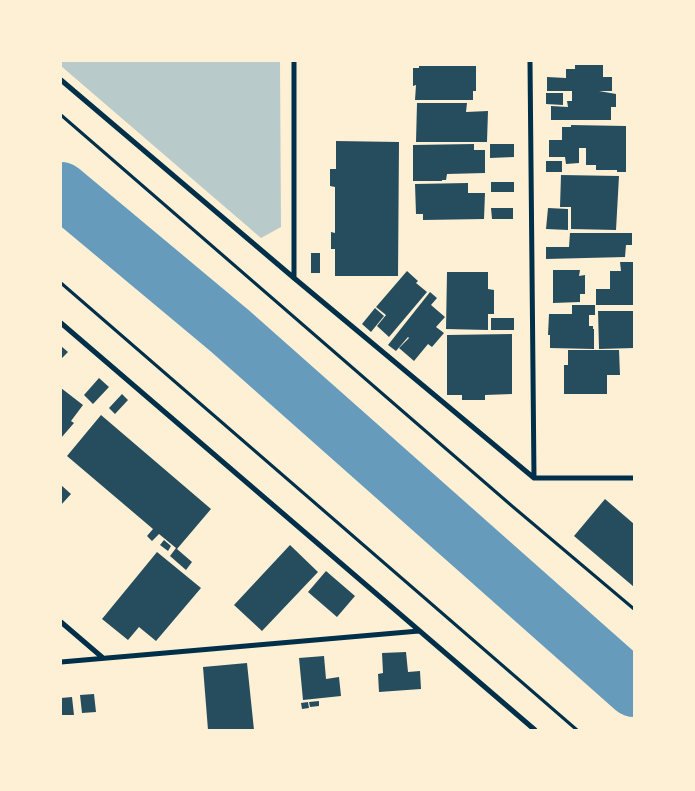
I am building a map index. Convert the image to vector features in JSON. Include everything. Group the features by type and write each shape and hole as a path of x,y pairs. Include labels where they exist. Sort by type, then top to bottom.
{"street":[{"path":"294,61 294,278"},
{"path":"530,61 534,478"},
{"path":"61,80 534,478 634,478"},
{"path":"61,323 535,730"},
{"path":"61,622 103,658"},
{"path":"61,662 419,631"}],"path":[{"path":"61,115 512,506 634,609"},
{"path":"61,282 577,730"}],"shaded area":[{"path":"61,61 280,61 281,227 261,238 61,66"}],"building":[{"path":"575,65 603,65 603,77 612,77 612,91 599,91 616,94 616,107 611,107 611,120 551,120 551,106 568,107 567,101 572,101 572,91 547,91 547,77 566,78 566,69 575,69"},
{"path":"419,66 476,66 476,91 473,91 473,100 415,100 416,85 413,86 413,68 419,68"},
{"path":"546,93 563,93 563,105 546,104"},
{"path":"417,103 467,103 466,112 488,111 487,142 416,142"},
{"path":"571,125 626,126 626,172 596,170 596,165 586,165 586,148 579,148 579,163 566,164 565,157 549,157 549,140 562,140 562,127 571,127"},
{"path":"336,141 399,142 398,276 335,276 335,249 331,249 331,232 335,233 335,187 330,186 330,169 336,169"},
{"path":"474,144 474,150 485,150 485,173 447,174 446,180 442,181 413,181 413,145"},
{"path":"490,144 514,144 514,157 490,158"},
{"path":"546,161 562,161 562,172 546,172"},
{"path":"561,175 619,176 616,230 571,229 571,207 560,207"},
{"path":"491,182 514,182 514,192 491,192"},
{"path":"468,183 468,193 485,193 484,219 423,220 423,214 416,214 415,184"},
{"path":"491,208 513,208 513,219 492,219"},
{"path":"548,208 568,209 568,230 546,229"},
{"path":"570,233 632,233 632,245 626,245 625,257 546,259 546,247 569,247"},
{"path":"311,253 320,253 320,273 311,273"},
{"path":"620,262 634,262 634,305 596,305 596,289 610,289 610,271 621,271"},
{"path":"553,270 580,270 579,276 585,275 585,294 580,294 580,302 553,303"},
{"path":"407,271 418,281 416,283 427,292 389,337 377,326 386,315 376,307"},
{"path":"447,272 488,272 488,289 494,290 494,314 488,314 488,330 446,329"},
{"path":"430,292 437,298 431,305 445,317 436,327 444,333 432,347 428,344 414,361 399,348 408,337 396,351 388,345"},
{"path":"572,305 595,305 595,315 589,315 589,326 593,326 594,329 594,349 550,348 550,335 548,335 549,314 572,314"},
{"path":"375,308 384,316 371,332 362,324"},
{"path":"598,311 634,311 634,348 599,349"},
{"path":"491,318 514,318 514,330 491,330"},
{"path":"512,334 512,394 485,395 485,400 462,400 462,395 447,395 447,335"},
{"path":"61,346 68,352 61,359"},
{"path":"568,350 619,350 620,375 607,375 607,394 564,394 564,365 568,365"},
{"path":"99,378 109,387 93,404 84,395"},
{"path":"61,388 83,405 71,421 74,423 61,438"},
{"path":"122,394 128,400 115,414 109,408"},
{"path":"101,415 211,509 177,549 192,562 186,570 170,556 176,548 159,534 152,541 147,536 153,529 67,456"},
{"path":"61,485 71,494 61,505"},
{"path":"605,499 634,524 634,587 574,536"},
{"path":"164,540 171,546 168,551 160,545"},
{"path":"290,545 318,572 262,631 234,605"},
{"path":"157,552 201,588 156,641 139,627 128,640 102,619"},
{"path":"326,571 355,596 337,617 308,592"},
{"path":"406,652 408,672 420,671 421,689 379,692 378,674 383,673 382,653"},
{"path":"324,656 326,679 339,677 341,696 303,700 299,658"},
{"path":"247,663 254,730 208,730 203,667"},
{"path":"94,694 96,712 82,713 80,695"},
{"path":"72,697 74,715 61,715 61,698"},
{"path":"319,701 319,706 310,707 309,702"},
{"path":"308,702 309,708 302,709 301,703"}],"waterway":[{"path":"61,190 230,331 634,689"}]}
